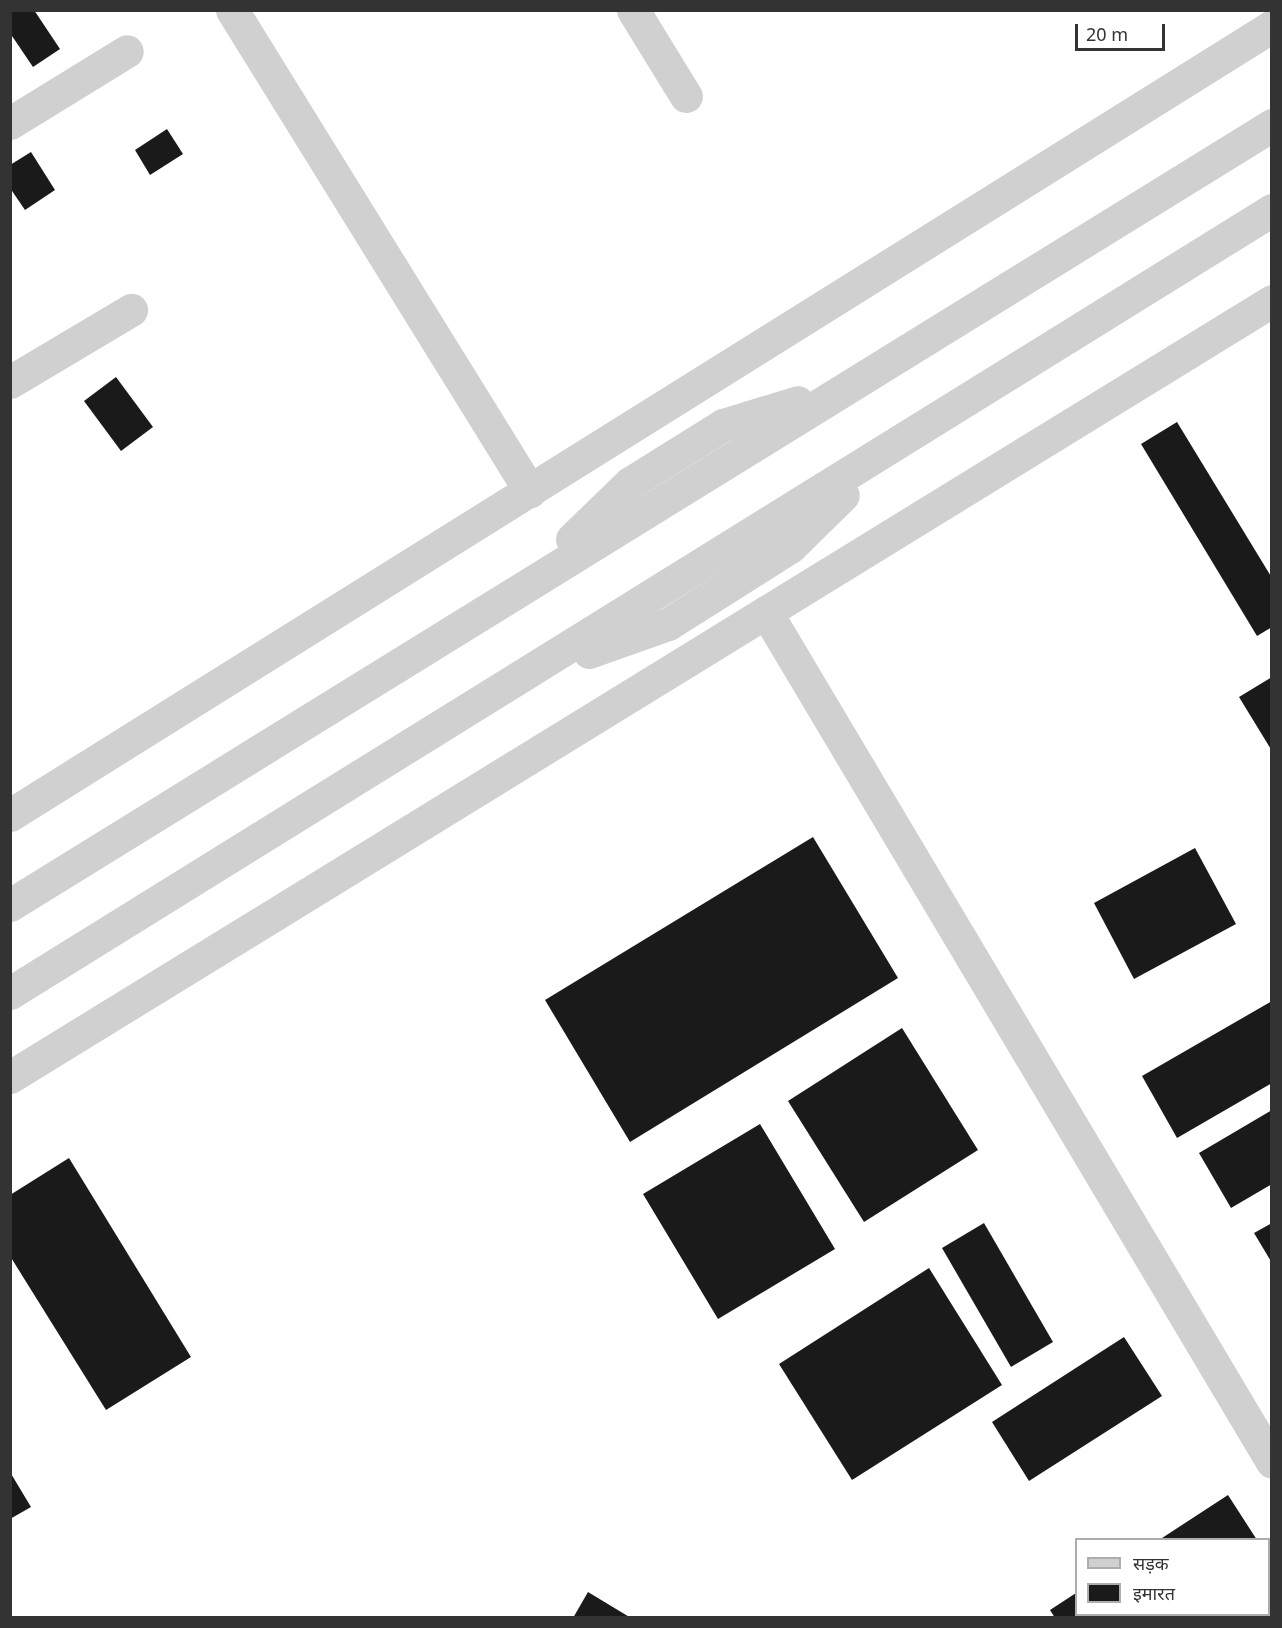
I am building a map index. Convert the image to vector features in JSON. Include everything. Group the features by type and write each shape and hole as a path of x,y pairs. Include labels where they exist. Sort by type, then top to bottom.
{"street":[{"path":"232,10 530,491"},
{"path":"633,10 686,96"},
{"path":"10,815 1272,26"},
{"path":"10,123 127,51"},
{"path":"10,904 1272,125"},
{"path":"10,993 887,452 1272,210"},
{"path":"10,1077 1272,301"},
{"path":"10,382 131,310"},
{"path":"766,612 1272,1462"}],"building":[{"path":"10,10 34,10 60,49 33,67 10,33"},
{"path":"167,129 183,154 150,175 135,150"},
{"path":"31,152 55,190 25,210 10,188 10,165"},
{"path":"116,377 153,427 121,451 84,401"},
{"path":"1177,422 1272,578 1272,627 1257,636 1141,444"},
{"path":"1272,677 1272,751 1239,697"},
{"path":"813,837 898,978 630,1142 545,1000"},
{"path":"1195,848 1236,924 1134,979 1094,903"},
{"path":"1272,1001 1272,1083 1177,1138 1142,1076"},
{"path":"902,1028 978,1150 864,1222 788,1101"},
{"path":"1272,1110 1272,1184 1231,1208 1199,1153"},
{"path":"760,1124 835,1249 718,1319 643,1194"},
{"path":"69,1158 191,1357 106,1410 10,1256 10,1195"},
{"path":"984,1223 1053,1342 1011,1367 942,1248"},
{"path":"1272,1223 1272,1263 1254,1233"},
{"path":"929,1268 1002,1385 852,1480 779,1364"},
{"path":"1124,1337 1162,1396 1029,1481 992,1422"},
{"path":"10,1472 31,1507 10,1519"},
{"path":"1228,1495 1256,1538 1162,1538"},
{"path":"1272,1580 1272,1618 1206,1618 1270,1616"},
{"path":"588,1592 631,1618 573,1618"},
{"path":"1075,1594 1075,1616 1099,1616 1055,1618 1050,1610"}]}
